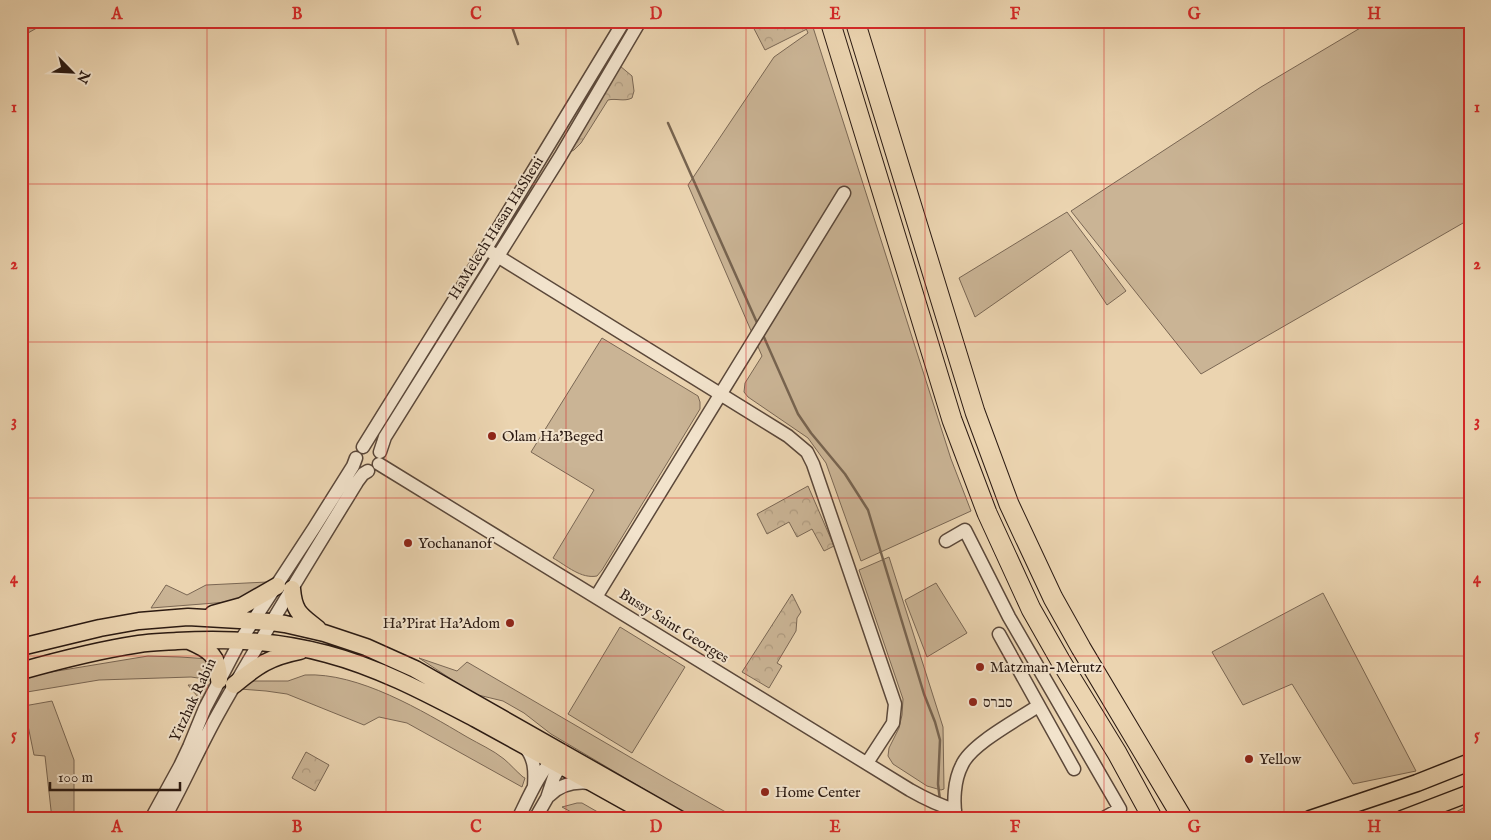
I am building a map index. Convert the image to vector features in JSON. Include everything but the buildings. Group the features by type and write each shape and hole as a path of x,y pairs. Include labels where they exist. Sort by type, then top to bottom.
{"highway":[{"path":"830,21 952,420 987,513 1031,609 1117,753 1152,817"},
{"path":"855,21 975,412 1009,504 1053,598 1183,819"}],"main road":[{"path":"197,617 242,606 284,588 293,599 299,613 324,633"},
{"path":"21,647 100,628 140,621 197,617 271,622 324,633 352,641 396,660 558,759 592,783 656,819"},
{"path":"187,640 206,650 214,657 218,664 219,680"},
{"path":"21,671 90,653 141,643 187,640 240,641 259,642 308,650 351,661 392,677 445,702 520,743 558,759 680,819"},
{"path":"234,685 255,668 273,658 308,650"},
{"path":"1310,819 1417,783 1470,762"},
{"path":"1402,819 1470,793"}],"street":[{"name":"HaMelech Hasan HaSheni","path":"363,446 486,249 624,21"},
{"name":"HaMelech Hasan HaSheni","path":"379,458 385,436 560,157 640,21"},
{"path":"596,597 844,193"},
{"path":"486,249 721,395 798,444 807,452 814,464 895,704 893,723 867,763"},
{"path":"253,622 284,588 357,482 368,471 376,468 379,458 372,446 363,446 358,450 353,466 319,521 284,588 271,622 259,642"},
{"path":"356,458 360,467 368,471"},
{"name":"Bussy Saint Georges","path":"379,458 596,597 927,800 954,812"},
{"path":"946,541 965,530 1009,617 1120,810 1102,819"},
{"name":"Yitzhak Rabin","path":"151,819 190,747 198,722 219,680 240,641 253,622"},
{"path":"999,634 1074,769"},
{"name":"Yitzhak Rabin","path":"164,819 203,742 259,642"},
{"path":"954,812 958,775 966,758 988,738 1038,706"},
{"path":"520,743 531,754 535,771 534,789"},
{"path":"518,819 534,789 558,759"},
{"path":"547,798 558,759"},
{"path":"534,819 547,798 555,790 566,784 592,783"}],"green space":[{"path":"21,21 49,21 21,37"},
{"path":"750,21 803,21 807,29 765,50"},
{"path":"803,21 811,21 951,459 971,511 861,561 826,463 808,438 748,397 744,392 745,383 762,356 688,185 774,57 808,33"},
{"path":"1372,21 1470,21 1470,219 1201,374 1071,211 1261,87"},
{"path":"620,66 632,76 634,91 632,98 608,100 581,143 568,153"},
{"path":"1067,212 1126,291 1107,305 1071,250 975,317 959,278"},
{"path":"602,338 698,396 700,409 602,570 597,576 585,576 553,558 594,490 531,452"},
{"path":"808,486 834,546 824,551 812,529 797,537 789,522 767,534 757,514"},
{"path":"889,557 943,727 944,789 941,790 927,786 893,764 888,756 889,748 899,728 903,699 859,570"},
{"path":"267,582 243,598 228,602 151,608 166,585 187,595 206,585"},
{"path":"936,583 967,633 927,657 905,600"},
{"path":"1323,593 1416,771 1353,784 1292,684 1243,705 1212,652"},
{"path":"792,594 801,612 797,618 796,631 777,663 782,666 769,688 742,672"},
{"path":"620,627 685,667 632,753 568,714"},
{"path":"148,656 210,659 212,680 191,677 99,680 21,693 21,679 39,674"},
{"path":"419,658 457,671 467,662 738,819 693,818 551,734 524,713 503,701 474,694"},
{"path":"305,675 325,676 368,686 410,705 500,756 525,778 522,787 407,723 379,717 364,725 287,694 240,689 243,681 288,681"},
{"path":"188,685 212,685 203,703"},
{"path":"52,701 74,760 74,819 52,819 45,756 34,755 24,706"},
{"path":"306,752 329,765 315,791 292,778"},
{"path":"582,803 610,819 584,819 562,807"},
{"path":"1470,804 1470,819 1444,819"}],"waterway":[{"path":"510,21 518,44"},
{"path":"668,123 758,325"},
{"path":"763,335 798,414 845,474 868,510 924,694 940,740 938,784 940,800"},
{"path":"941,810 942,819"}],"place":[{"name":"Olam Ha'Beged","path":"492,436"},
{"name":"Yochananof","path":"408,543"},
{"name":"Ha'Pirat Ha'Adom","path":"510,623"},
{"name":"Matzman-Merutz","path":"980,667"},
{"name":"סברס","path":"973,702"},
{"name":"Yellow","path":"1249,759"},
{"name":"Home Center","path":"765,792"}]}
